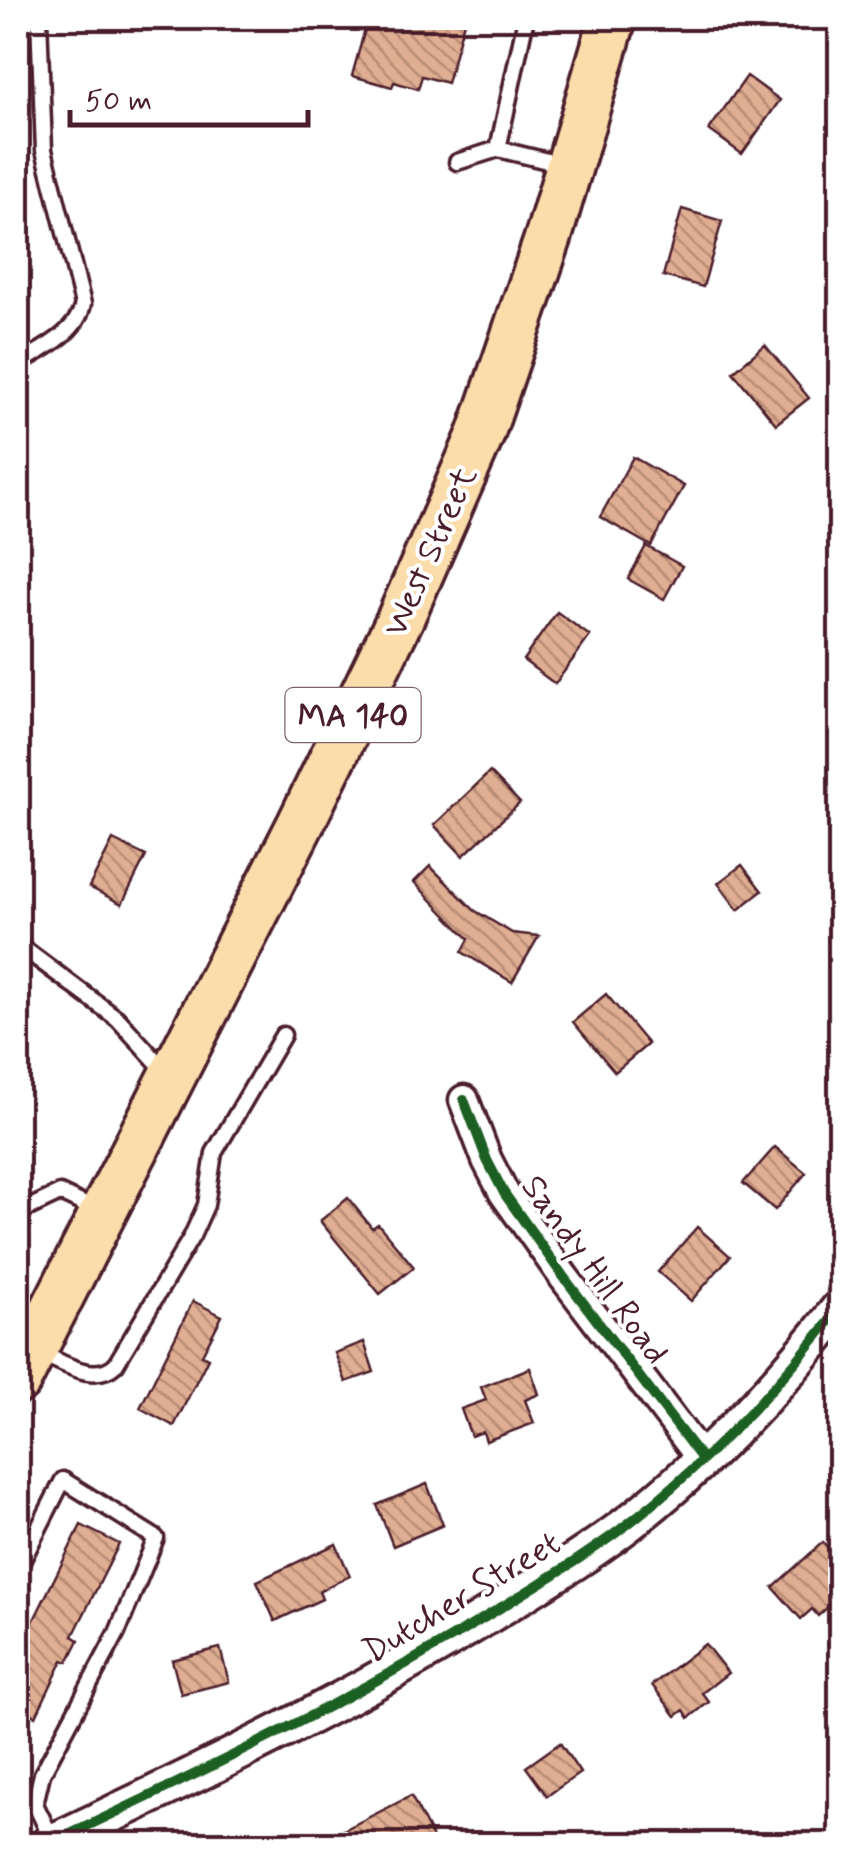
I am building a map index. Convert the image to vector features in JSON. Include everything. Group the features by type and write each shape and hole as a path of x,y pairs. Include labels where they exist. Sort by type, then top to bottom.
{"main road":[{"name":"West Street","path":"25,1365 368,685 473,452 570,167 613,18"}],"street":[{"name":"Sandy Hill Road","path":"464,1100 504,1192 702,1459"},
{"name":"Dutcher Street","path":"52,1843 297,1724 446,1643 551,1576 638,1516 702,1459 838,1315"}],"lane":[{"path":"18,364 72,328 83,304 44,150 39,18"},
{"path":"498,149 526,18"},
{"path":"457,162 498,149 570,167"},
{"path":"18,948 27,950 118,1019 170,1077"},
{"path":"25,1365 92,1374 107,1372 116,1364 192,1236 206,1205 214,1153 283,1035"},
{"path":"18,1213 60,1193 102,1213"},
{"path":"18,1570 62,1480 156,1538 117,1633 42,1774 35,1804 52,1843"}],"building":[{"path":"368,18 465,18 447,83 422,76 418,89 394,82 392,87 352,76"},
{"path":"747,76 780,100 742,154 709,130"},
{"path":"682,209 722,221 703,287 663,276"},
{"path":"765,345 809,398 776,424 733,372"},
{"path":"633,457 684,486 651,546 600,517"},
{"path":"646,546 682,566 664,599 628,579"},
{"path":"557,612 590,636 555,684 523,660"},
{"path":"490,772 520,803 463,856 434,825"},
{"path":"113,840 146,856 122,904 89,887"},
{"path":"742,865 762,891 738,910 718,883"},
{"path":"430,866 474,910 512,933 539,936 512,982 462,952 469,939 414,882"},
{"path":"606,994 648,1044 615,1072 573,1022"},
{"path":"775,1147 806,1173 775,1210 743,1183"},
{"path":"348,1198 372,1228 378,1224 414,1267 380,1294 320,1221"},
{"path":"697,1227 730,1256 691,1301 658,1272"},
{"path":"193,1301 222,1316 202,1355 208,1358 174,1426 140,1408"},
{"path":"364,1342 374,1372 346,1382 335,1353"},
{"path":"530,1368 539,1394 525,1400 534,1423 486,1441 483,1432 471,1436 461,1409 486,1400 481,1387"},
{"path":"427,1484 443,1525 393,1546 377,1505"},
{"path":"81,1525 119,1544 73,1636 79,1640 68,1662 63,1660 36,1716 18,1707 18,1652"},
{"path":"823,1542 840,1562 840,1596 818,1616 812,1609 801,1619 773,1587"},
{"path":"336,1544 350,1576 319,1591 322,1599 275,1621 257,1581"},
{"path":"705,1644 728,1673 702,1693 709,1702 689,1718 684,1710 676,1716 652,1685"},
{"path":"220,1648 229,1682 181,1694 172,1660"},
{"path":"560,1743 580,1773 547,1796 526,1767"},
{"path":"411,1796 436,1844 316,1844"}],"cycle path":[{"path":"464,1100 504,1193 702,1459"},
{"path":"49,1844 334,1703 446,1641 589,1552 667,1492 720,1443 840,1308"}]}
